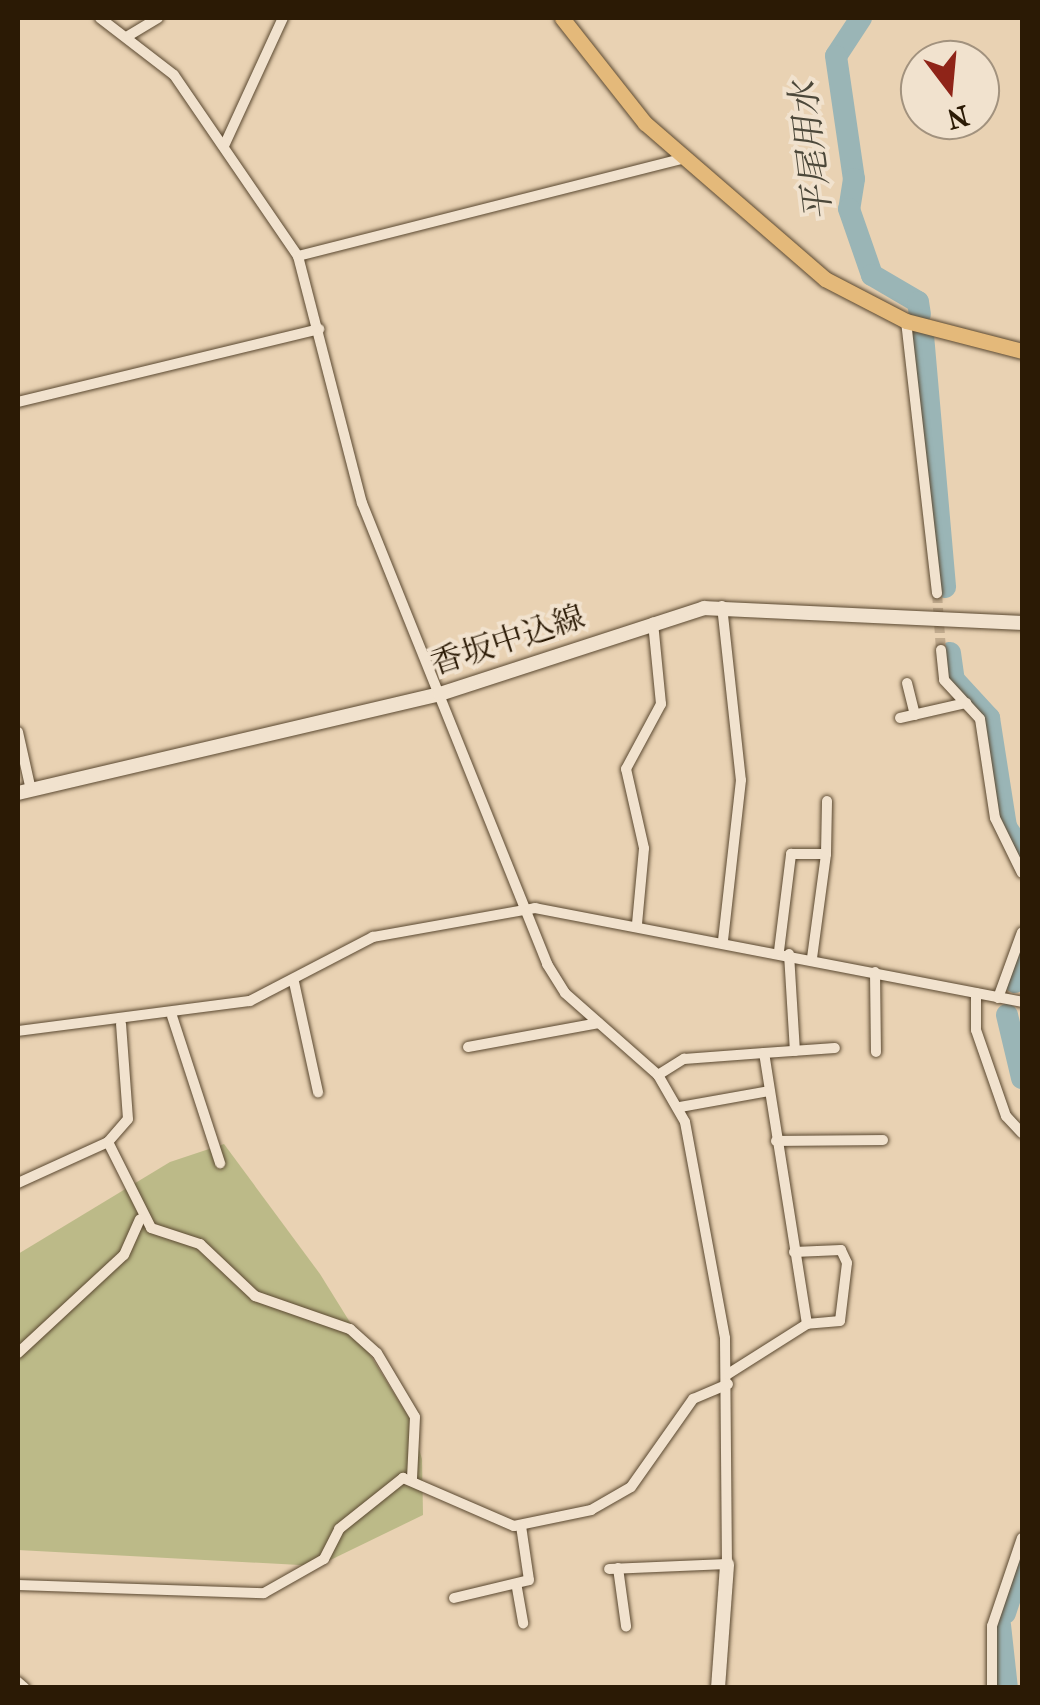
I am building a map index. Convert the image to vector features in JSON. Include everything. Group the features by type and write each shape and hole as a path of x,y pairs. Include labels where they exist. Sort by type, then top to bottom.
{"main road":[{"path":"562,18 624,102 825,279 906,321 1022,352"},
{"name":"香坂中込線","path":"24,792 440,694 654,622 722,605 1022,622"},
{"path":"718,1688 727,1564"}],"street":[{"path":"100,18 174,75 298,256 362,504 557,982 658,1075 680,1108 728,1379 727,1564 613,1568 626,1626"},
{"path":"128,36 158,18"},
{"path":"224,146 283,18"},
{"path":"298,256 686,158"},
{"path":"906,321 938,593"},
{"path":"18,402 319,329"},
{"path":"722,605 738,686 741,780 723,940"},
{"path":"637,924 644,848 626,769 661,704 654,622"},
{"path":"941,650 944,680 966,704 987,746 995,818 1022,873"},
{"path":"907,683 915,715"},
{"path":"900,718 966,704"},
{"path":"18,732 24,792"},
{"path":"812,958 826,854 827,800"},
{"path":"795,1051 784,952 792,854 826,854"},
{"path":"18,1031 121,1024 172,1016 294,982 383,934 525,908 723,940 1022,1002"},
{"path":"998,998 1022,932"},
{"path":"876,972 876,1052"},
{"path":"294,982 318,1092"},
{"path":"976,993 976,1030 1006,1116 1022,1133"},
{"path":"172,1016 220,1162"},
{"path":"18,1183 108,1142 131,1112 121,1024"},
{"path":"468,1047 599,1024"},
{"path":"658,1075 684,1059 835,1048"},
{"path":"764,1052 808,1324"},
{"path":"680,1108 769,1091"},
{"path":"776,1140 883,1140"},
{"path":"108,1142 140,1219 200,1244 255,1296 361,1336 415,1418 412,1479"},
{"path":"18,1353 124,1254 140,1219"},
{"path":"18,1585 264,1594 311,1570 380,1492 412,1479 521,1526 623,1496 693,1399 808,1324 840,1321 846,1263 841,1250 794,1252"},
{"path":"454,1598 517,1588 529,1580 521,1526"},
{"path":"992,1688 992,1626 1022,1538"},
{"path":"517,1588 523,1623"},
{"path":"18,1682 25,1688"}],"shaded area":[{"path":"224,1144 320,1274 410,1419 422,1459 423,1515 318,1566 18,1550 18,1254 170,1162"}],"waterway":[{"name":"平尾用水","path":"861,18 836,56 854,179 849,209 872,275 918,302 920,314"},
{"name":"平尾用水","path":"923,335 945,587"},
{"name":"平尾用水","path":"950,653 954,680 989,718 1006,827 1022,851"},
{"name":"平尾用水","path":"1015,982 1022,955"},
{"name":"平尾用水","path":"1007,1015 1022,1078"},
{"name":"平尾用水","path":"1005,1613 1022,1562"},
{"name":"平尾用水","path":"1000,1625 1007,1688"}],"tunnel":[{"path":"937,593 941,650"}]}
